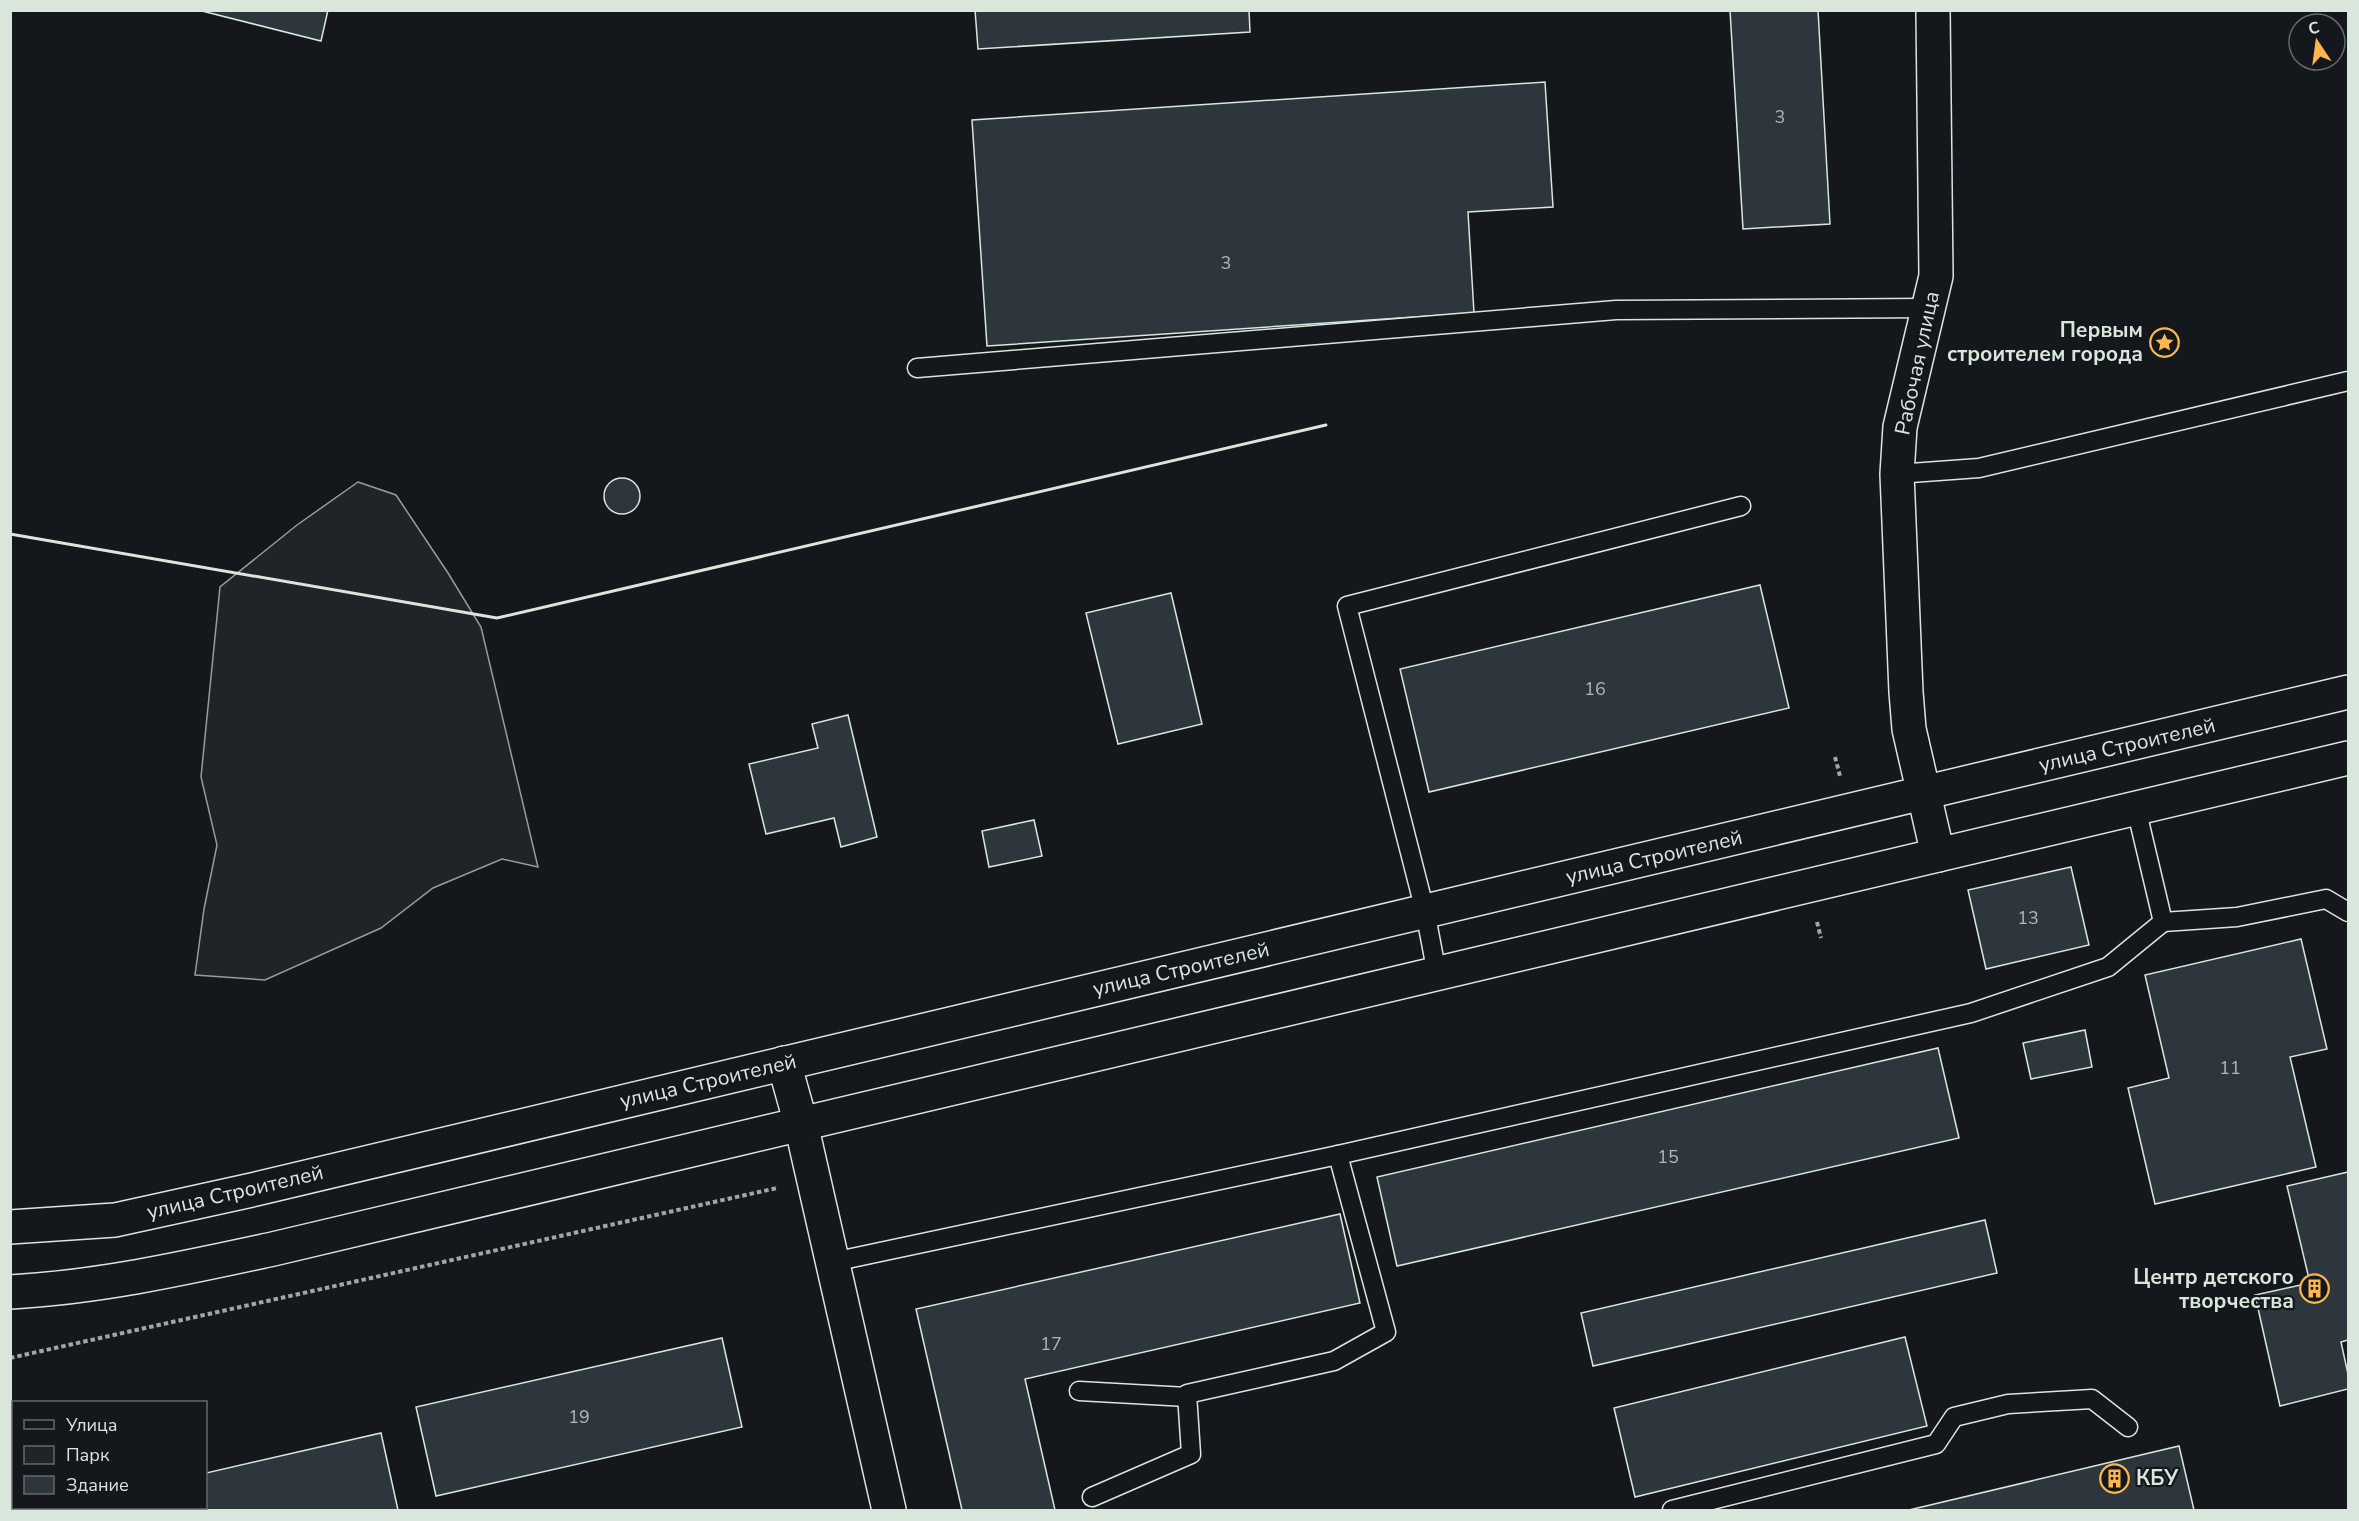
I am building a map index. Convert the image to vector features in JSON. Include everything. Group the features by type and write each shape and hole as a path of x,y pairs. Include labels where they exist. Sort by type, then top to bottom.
{"street":[{"name":"Рабочая улица","path":"1933,10 1936,276 1900,427 1897,474 1909,729 1938,855"},
{"name":"улица Строителей","path":"10,1227 115,1220 267,1186 2349,692"},
{"path":"10,1292 64,1289 145,1276 273,1249 2349,758"},
{"path":"784,1063 801,1124 889,1510"}],"lane":[{"path":"917,368 1616,310 1928,308"},
{"path":"1897,474 1979,468 2349,381"},
{"path":"1437,974 1425,911 1347,606 1741,506"},
{"path":"2136,808 2163,922"},
{"path":"833,1262 1338,1155 1971,1013 2108,967 2163,922 2237,917 2326,899 2349,912"},
{"path":"1092,1497 1191,1454 1187,1394 1334,1361 1386,1332 1338,1155"},
{"path":"1078,1392 1187,1397"},
{"path":"1672,1510 1936,1444 1954,1417 2008,1404 2092,1399 2128,1427"}],"path":[{"path":"10,1358 814,1180"}],"green space":[{"path":"358,482 396,495 481,627 538,867 502,859 433,888 381,928 265,980 195,975 204,909 217,845 201,777 220,587 297,525"}],"building":[{"path":"198,10 328,10 321,41"},
{"path":"975,10 1249,10 1250,32 978,49"},
{"path":"1730,10 1818,10 1830,224 1743,229"},
{"path":"1545,82 1553,207 1468,212 1474,313 987,346 972,120"},
{"path":"622,478 635,483 640,496 635,509 622,514 609,509 604,496 609,483"},
{"path":"1760,585 1789,708 1429,792 1400,669"},
{"path":"1171,593 1202,724 1118,744 1086,613"},
{"path":"848,715 877,837 841,847 834,818 766,834 749,764 818,748 812,724"},
{"path":"1034,820 1042,856 989,867 982,831"},
{"path":"2071,867 2089,945 1986,969 1968,890"},
{"path":"2301,939 2327,1049 2290,1057 2316,1167 2155,1204 2128,1088 2169,1078 2145,975"},
{"path":"2085,1030 2092,1067 2031,1079 2023,1043"},
{"path":"1938,1048 1959,1138 1397,1266 1377,1177"},
{"name":"Центр детского творчества","path":"2348,1172 2348,1340 2341,1342 2348,1374 2348,1389 2280,1406 2255,1295 2310,1283 2287,1186"},
{"path":"1340,1214 1360,1303 1025,1379 1055,1510 962,1510 916,1309"},
{"path":"1985,1220 1997,1273 1593,1366 1581,1313"},
{"path":"1905,1337 1927,1426 1635,1497 1614,1408"},
{"path":"722,1338 742,1427 436,1496 416,1407"},
{"path":"381,1433 398,1510 37,1510 207,1509 207,1473"},
{"name":"КБУ","path":"2179,1446 2194,1510 1909,1510"}],"wall":[{"path":"10,534 497,618 1326,425"}],"place":[{"name":"Первым строителем города","path":"2164,342"},
{"name":"Центр детского творчества","path":"2315,1289"},
{"name":"КБУ","path":"2115,1478"}]}
